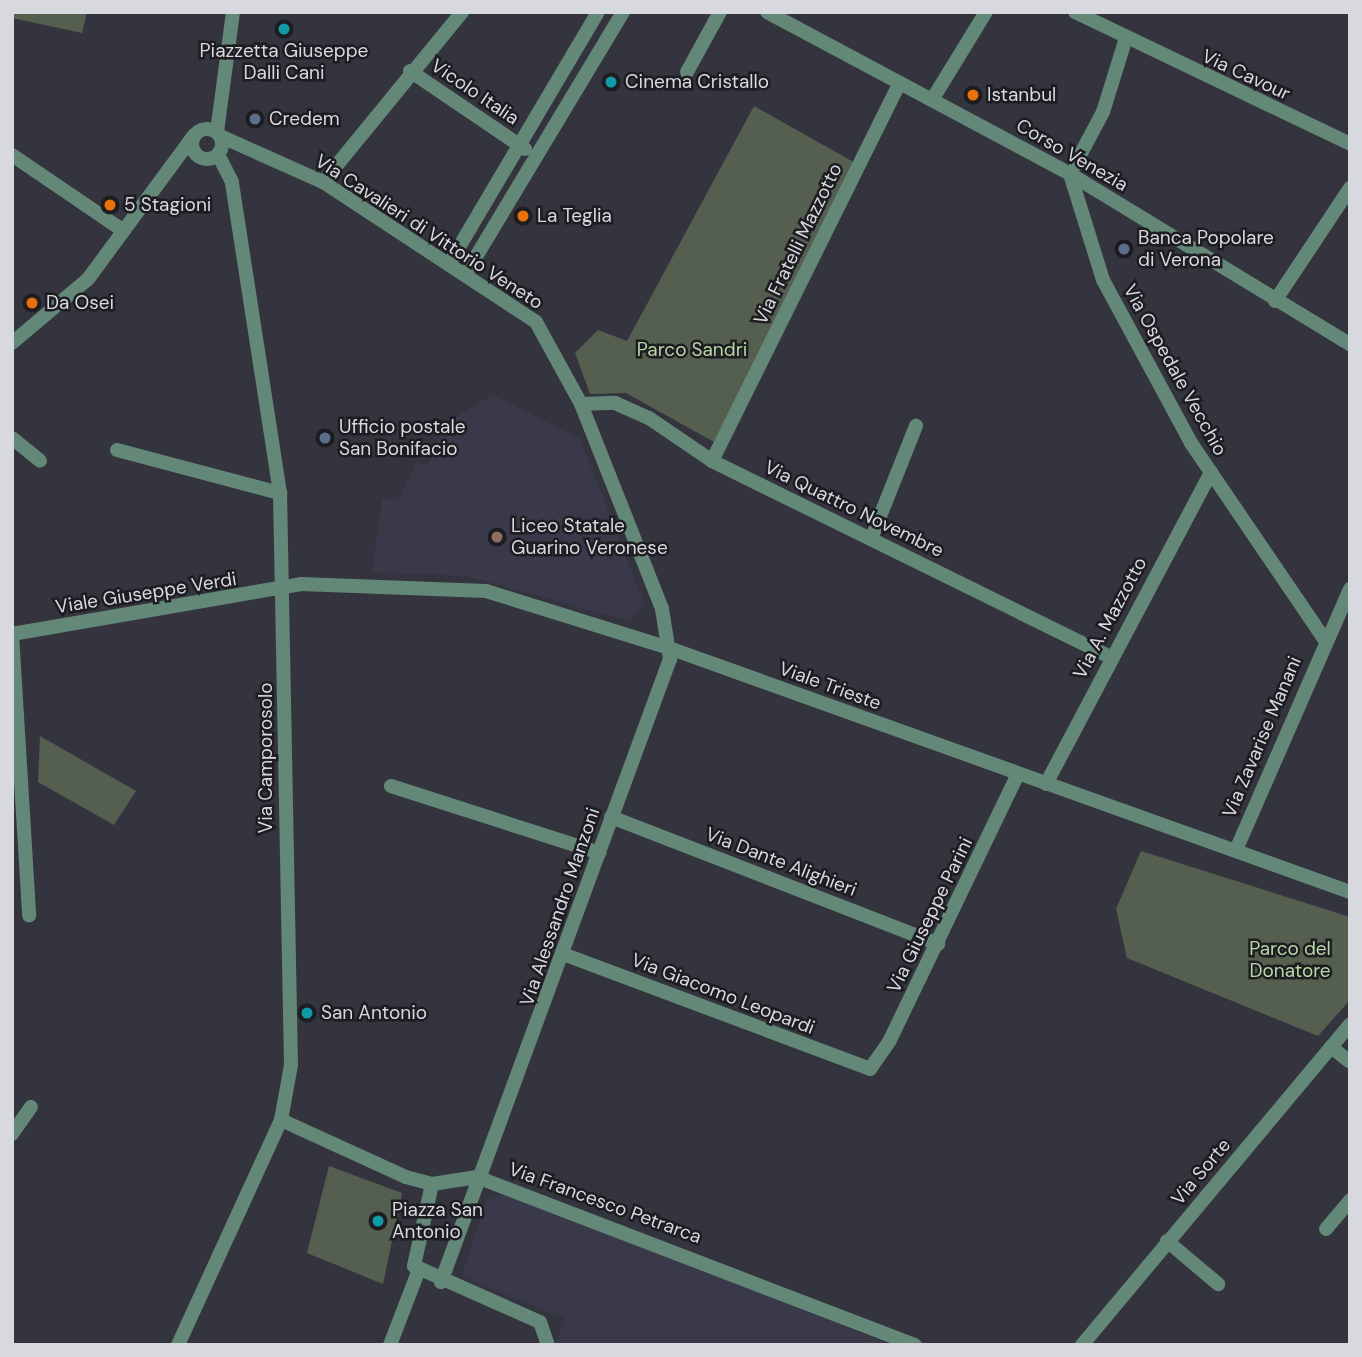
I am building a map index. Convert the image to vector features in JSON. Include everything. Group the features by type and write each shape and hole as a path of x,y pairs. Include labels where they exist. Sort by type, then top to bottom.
{"street":[{"name":"Via Camporosolo","path":"177,1345 281,1120 291,1065 285,587 280,493 232,182 212,140 233,12"},
{"path":"323,182 410,71 462,12"},
{"path":"449,264 598,12"},
{"path":"465,275 623,12"},
{"path":"687,72 720,12"},
{"path":"932,100 986,12"},
{"name":"Via Cavour","path":"1075,12 1125,41 1350,145"},
{"name":"Corso Venezia","path":"770,13 1070,174 1275,301 1350,344"},
{"path":"1070,174 1103,112 1125,41"},
{"path":"570,59 587,69"},
{"name":"Vicolo Italia","path":"410,71 536,154"},
{"name":"Via Fratelli Mazzotto","path":"712,461 900,83"},
{"path":"162,177 199,157 212,140"},
{"path":"12,343 88,279 162,177 212,140"},
{"name":"Via Cavalieri di Vittorio Veneto","path":"199,157 212,140 248,145 323,182 536,322 581,404 662,609 669,648"},
{"path":"12,155 124,230"},
{"name":"Via Ospedale Vecchio","path":"1070,174 1104,280 1211,472 1324,639"},
{"path":"1275,301 1350,188"},
{"name":"Via Quattro Novembre","path":"581,404 615,403 712,461 1111,657"},
{"path":"871,539 916,426"},
{"path":"12,438 40,461"},
{"path":"117,450 280,493"},
{"name":"Via A. Mazzotto","path":"1046,783 1211,472"},
{"name":"Viale Trieste","path":"285,587 356,582 486,591 669,648 1350,892"},
{"name":"Viale Giuseppe Verdi","path":"12,634 285,587"},
{"name":"Via Zavarise Manani","path":"1236,850 1324,639 1350,589"},
{"path":"12,634 30,915"},
{"name":"Via Alessandro Manzoni","path":"441,1282 477,1177 502,1125 600,853 669,648"},
{"name":"Via Giuseppe Parini","path":"870,1069 938,944 1018,774"},
{"path":"391,786 600,853"},
{"name":"Via Dante Alighieri","path":"611,817 938,944"},
{"name":"Via Giacomo Leopardi","path":"563,954 870,1069"},
{"name":"Via Sorte","path":"1086,1340 1350,1024"},
{"path":"1331,1047 1350,1062"},
{"path":"12,1134 31,1107"},
{"path":"281,1120 432,1184 413,1256 418,1272 390,1345"},
{"name":"Via Francesco Petrarca","path":"432,1184 477,1177 915,1345"},
{"path":"1326,1229 1350,1200"},
{"path":"1167,1241 1218,1284"},
{"path":"418,1272 540,1322 548,1345"},
{"path":"1086,1340 1102,1345"}],"shaded area":[{"name":"Liceo Statale Guarino Veronese","path":"493,395 580,439 644,603 629,621 467,576 372,572 382,499 398,501 416,463 428,465 444,424"},
{"path":"501,1193 892,1345 555,1345 565,1319 462,1276 486,1200"}],"green space":[{"path":"12,12 87,12 82,33 12,18"},
{"name":"Parco Sandri","path":"754,106 857,164 714,442 626,393 590,394 575,353 598,330 627,341"},
{"path":"40,736 136,791 114,825 38,782"},
{"name":"Parco del Donatore","path":"1141,851 1350,917 1350,1000 1318,1036 1127,958 1116,909"},
{"path":"329,1166 402,1193 383,1284 307,1253"}],"place":[{"name":"Piazzetta Giuseppe Dalli Cani","path":"284,29"},
{"name":"Cinema Cristallo","path":"611,82"},
{"name":"Istanbul","path":"973,95"},
{"name":"Credem","path":"255,119"},
{"name":"5 Stagioni","path":"110,205"},
{"name":"La Teglia","path":"523,216"},
{"name":"Banca Popolare di Verona","path":"1124,249"},
{"name":"Da Osei","path":"32,303"},
{"name":"Ufficio postale San Bonifacio","path":"325,438"},
{"name":"Liceo Statale Guarino Veronese","path":"497,537"},
{"name":"San Antonio","path":"307,1013"},
{"name":"Piazza San Antonio","path":"378,1221"}]}
